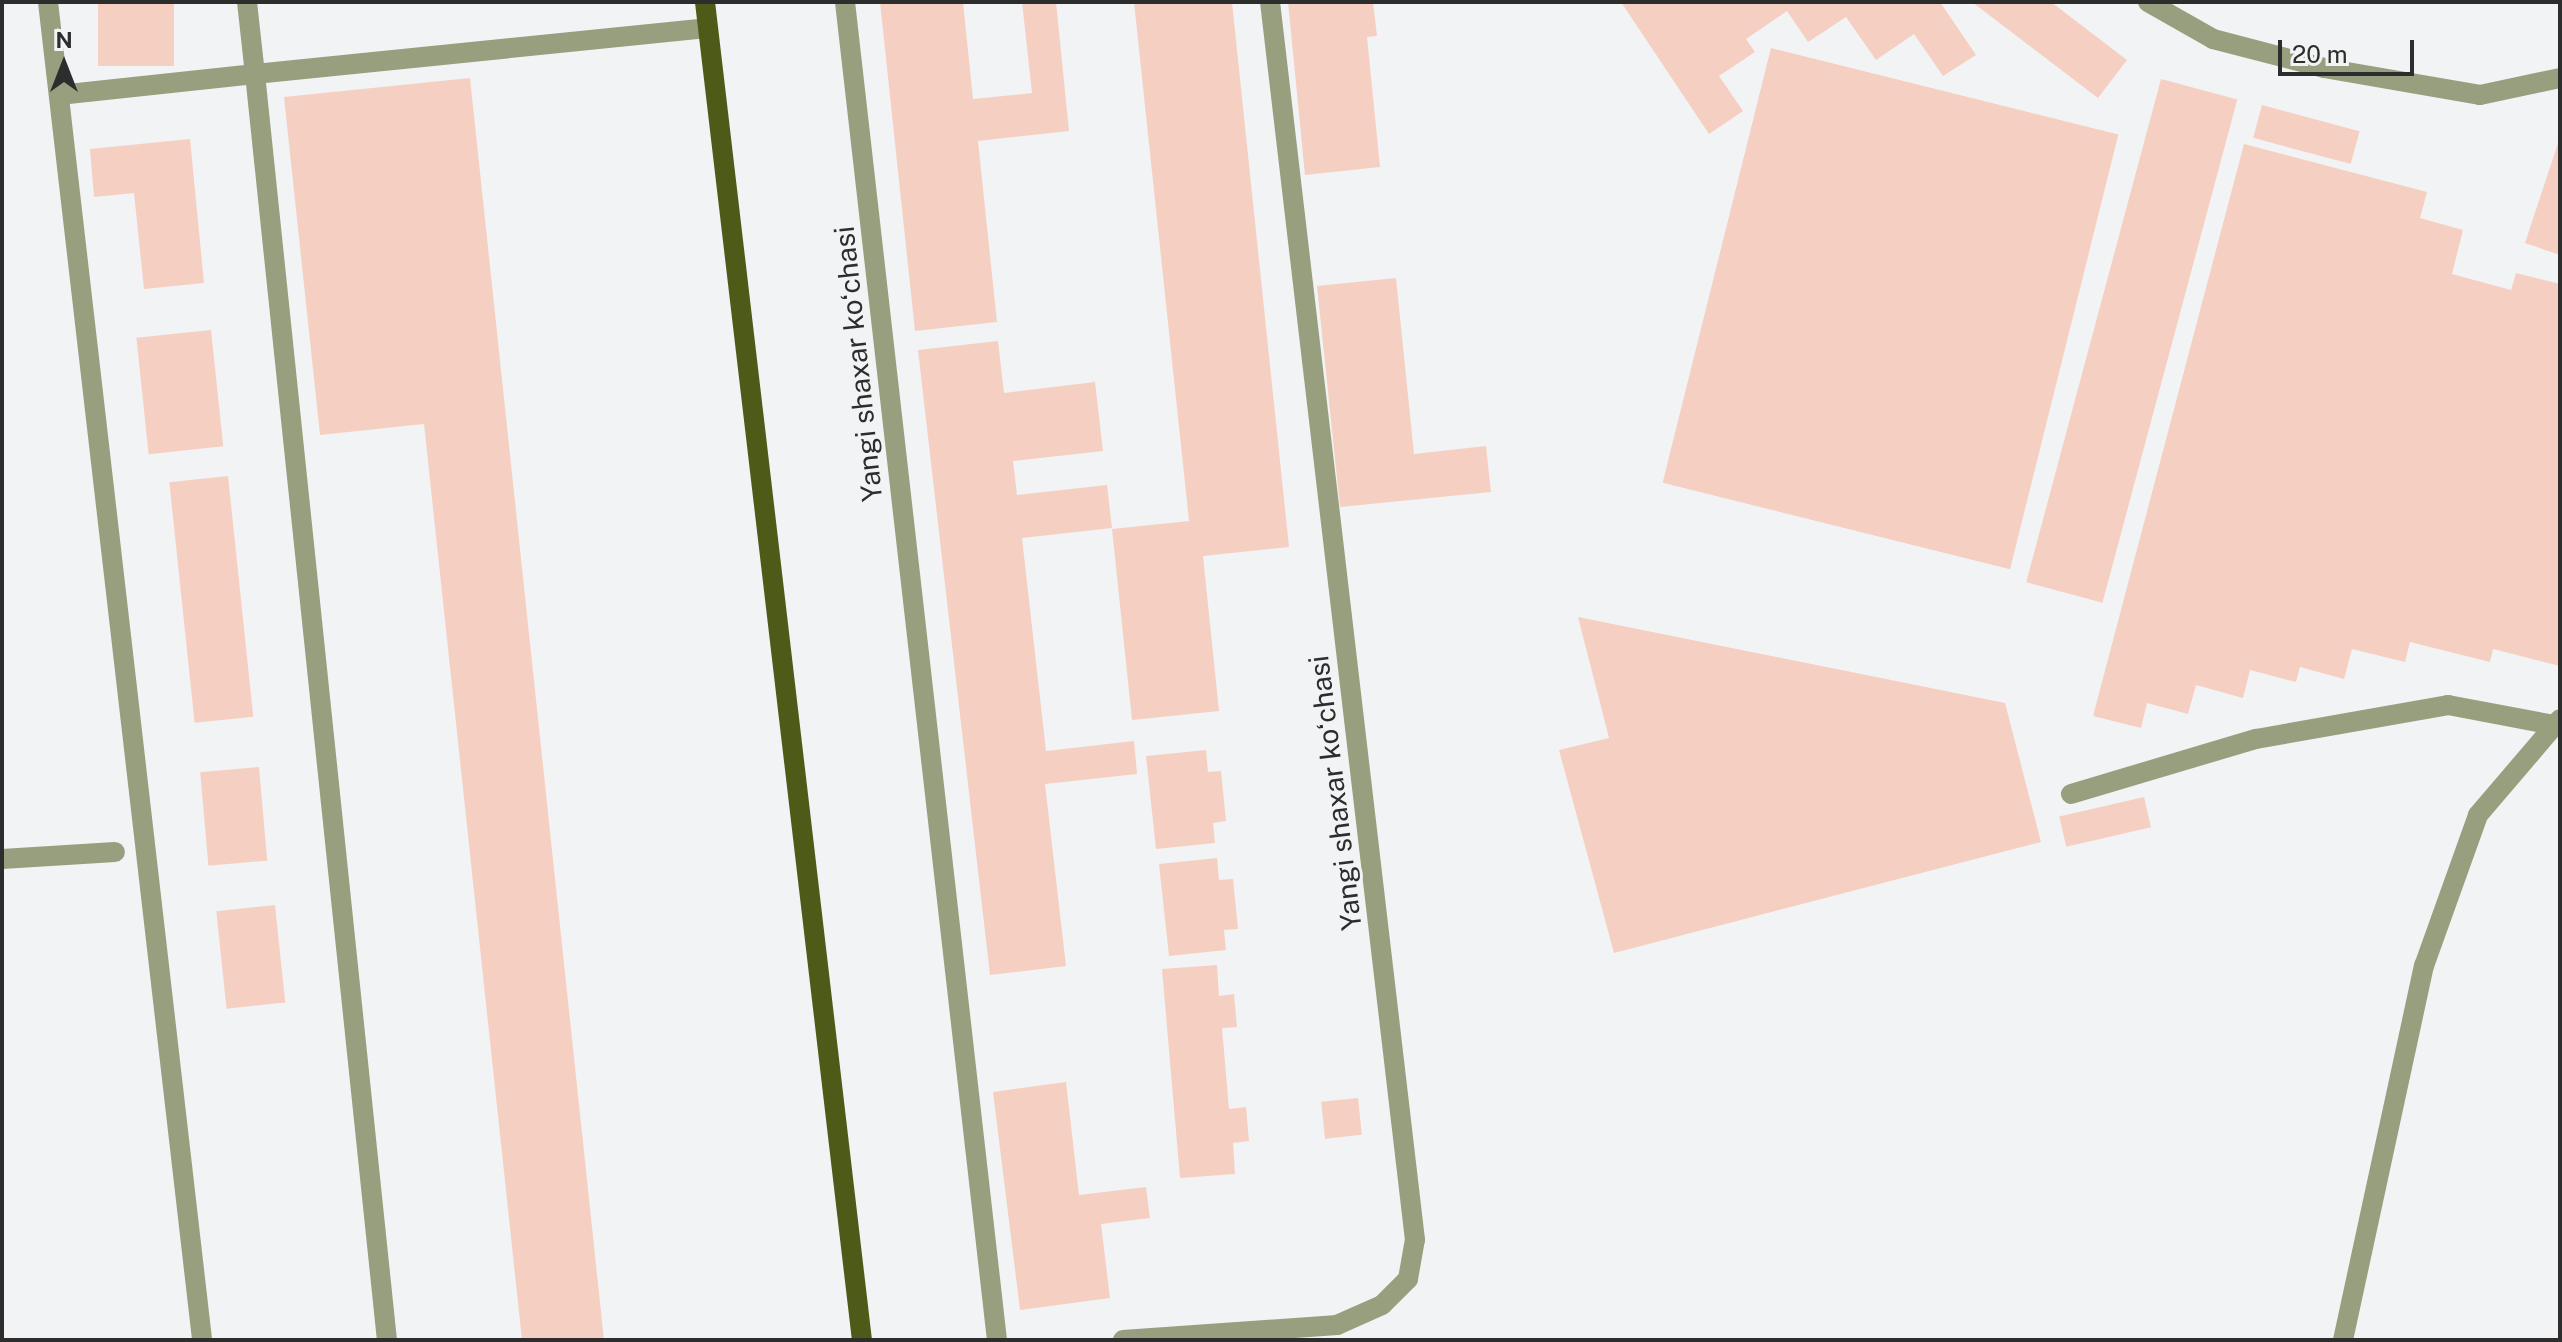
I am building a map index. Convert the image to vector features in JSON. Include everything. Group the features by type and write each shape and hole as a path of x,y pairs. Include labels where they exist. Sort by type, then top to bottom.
{"main road":[{"path":"705,2 862,1340"}],"street":[{"path":"48,2 202,1340"},
{"path":"247,2 387,1340"},
{"name":"Yangi shaxar koʻchasi","path":"845,2 997,1340"},
{"name":"Yangi shaxar koʻchasi","path":"1123,1340 1337,1325 1382,1305 1408,1279 1415,1240 1270,2"},
{"path":"2148,2 2213,39 2324,68 2480,95 2560,78"},
{"path":"59,95 707,28"},
{"path":"2071,794 2256,739 2448,705 2557,722"},
{"path":"2343,1340 2424,966 2478,815 2557,722"},
{"path":"2,859 115,852"}],"building":[{"path":"98,2 174,2 174,66 98,66"},
{"path":"880,2 963,2 973,99 1032,93 1022,2 1056,2 1069,131 978,141 997,322 915,331"},
{"path":"1134,2 1232,2 1289,547 1203,556 1219,711 1132,720 1112,529 1189,521"},
{"path":"1288,2 1373,2 1377,36 1367,37 1380,167 1305,175"},
{"path":"1621,2 1940,2 1976,55 1943,76 1914,34 1876,60 1846,17 1808,42 1787,11 1746,39 1755,52 1719,76 1743,111 1709,134"},
{"path":"1972,2 2051,2 2127,60 2098,98"},
{"path":"1771,48 2118,135 2010,569 1663,483"},
{"path":"470,78 604,1340 522,1340 424,424 320,435 284,97"},
{"path":"2161,79 2237,99 2102,603 2026,582"},
{"path":"2262,105 2360,131 2351,164 2253,138"},
{"path":"190,139 204,283 144,289 134,193 94,197 90,149"},
{"path":"2560,140 2560,255 2525,243"},
{"path":"2244,144 2427,192 2420,218 2463,230 2452,274 2511,290 2516,273 2560,284 2560,666 2493,649 2490,662 2410,642 2405,662 2352,649 2344,679 2300,667 2296,682 2250,670 2243,698 2196,685 2188,714 2147,703 2141,728 2093,716"},
{"path":"1396,278 1414,454 1486,446 1491,492 1340,507 1317,286"},
{"path":"211,330 223,446 149,454 136,338"},
{"path":"998,341 1004,393 1095,382 1103,451 1013,461 1017,495 1107,485 1112,528 1022,538 1046,751 1134,741 1137,774 1045,784 1066,966 990,975 918,350"},
{"path":"228,476 253,717 195,723 169,482"},
{"path":"1578,617 2005,703 2041,842 1614,953 1559,750 1609,738"},
{"path":"1206,750 1208,772 1221,771 1226,821 1213,823 1215,843 1156,849 1146,756"},
{"path":"259,767 267,861 208,866 200,772"},
{"path":"2144,797 2151,827 2066,847 2059,817"},
{"path":"1217,858 1219,880 1233,879 1238,929 1224,930 1226,950 1169,956 1159,864"},
{"path":"275,905 285,1002 227,1009 216,911"},
{"path":"1217,965 1219,996 1234,994 1237,1027 1222,1028 1229,1109 1246,1107 1249,1141 1233,1143 1235,1174 1180,1178 1162,969"},
{"path":"1066,1082 1079,1195 1146,1187 1150,1218 1101,1224 1110,1298 1020,1310 993,1092"},
{"path":"1358,1098 1362,1135 1325,1139 1321,1102"}]}
